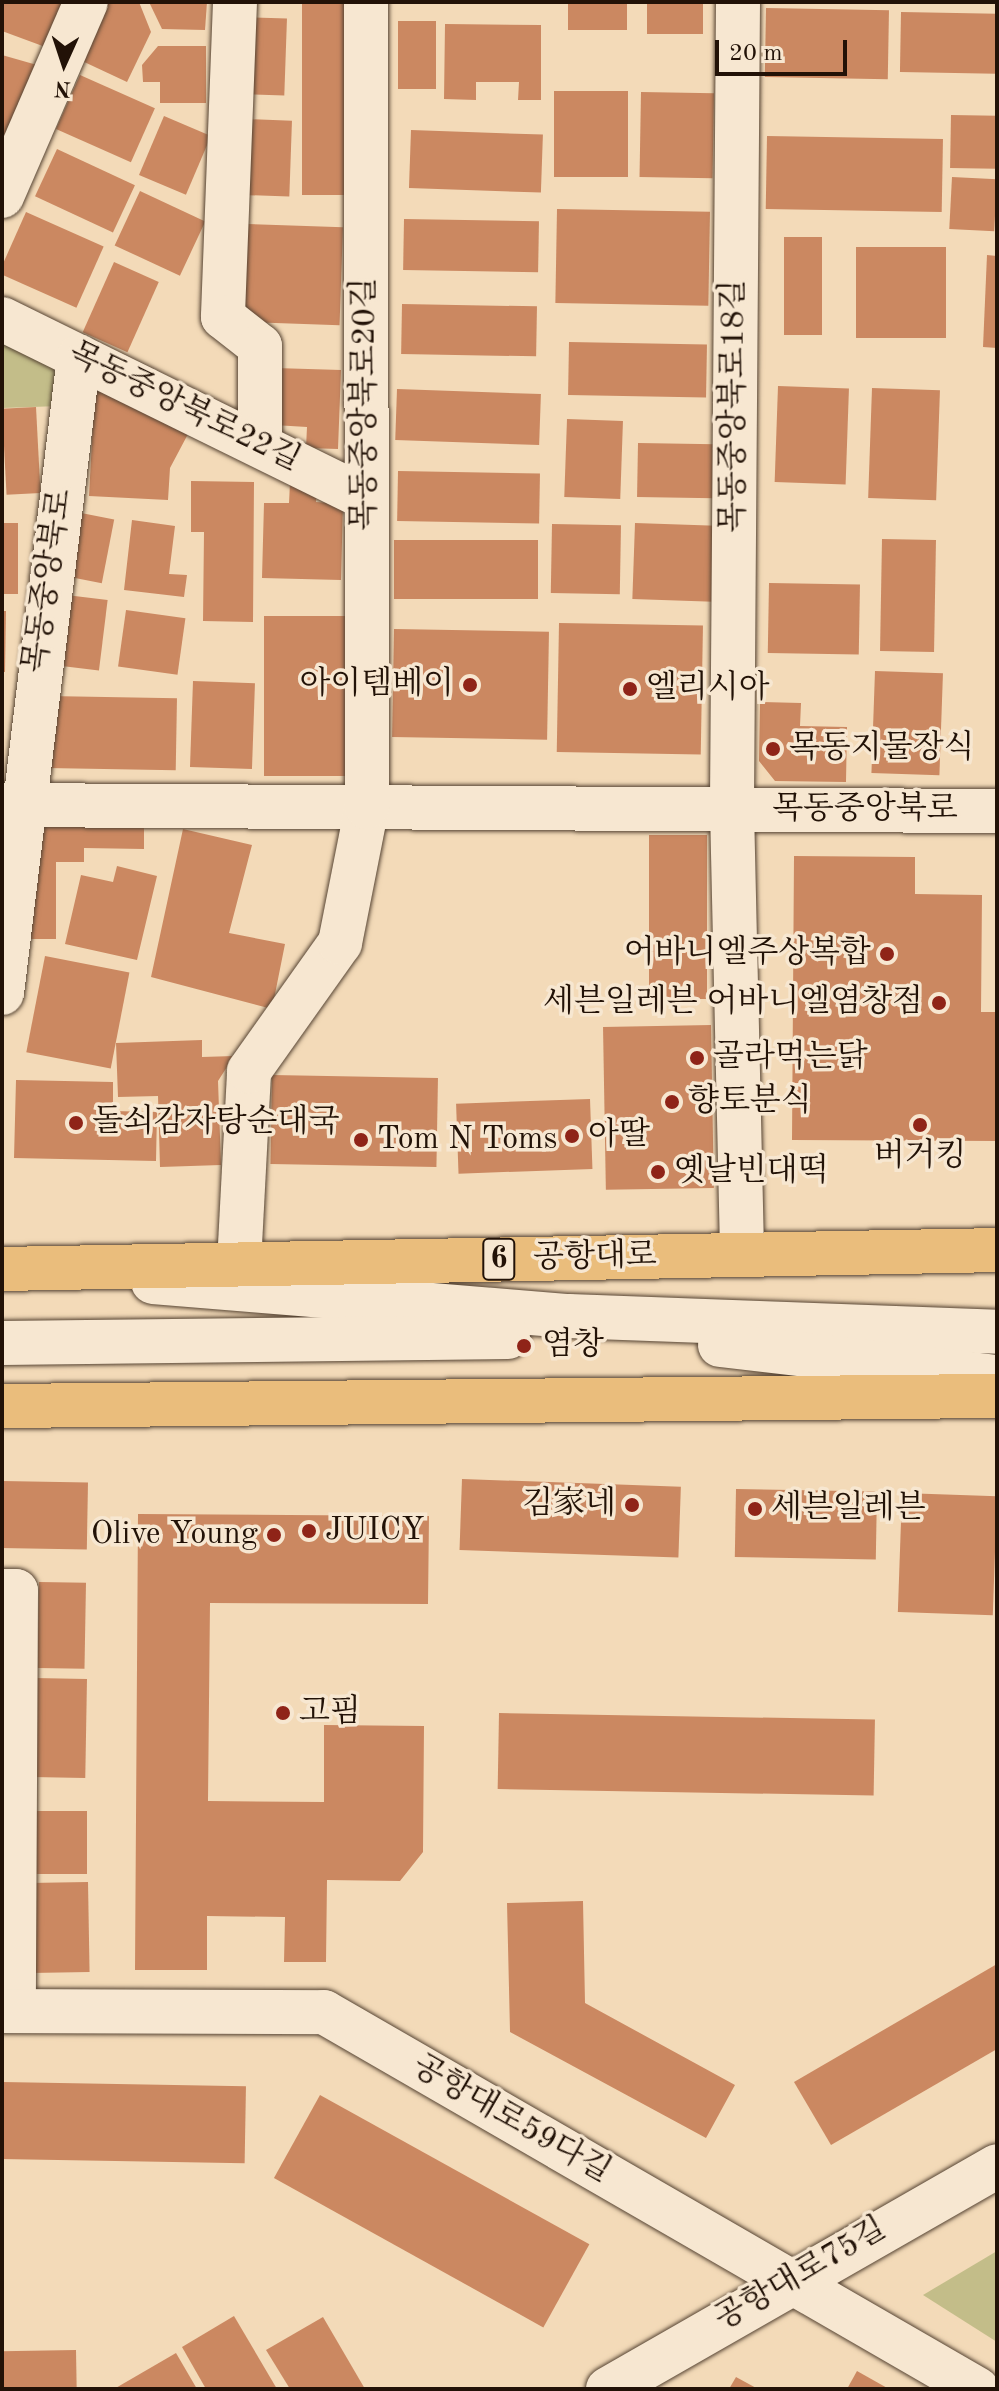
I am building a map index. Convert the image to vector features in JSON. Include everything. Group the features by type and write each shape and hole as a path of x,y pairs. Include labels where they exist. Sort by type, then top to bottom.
{"main road":[{"name":"공항대로","path":"2,1270 997,1250"},
{"path":"2,1406 997,1396"}],"street":[{"path":"2,196 86,2"},
{"path":"235,2 223,317 260,346 260,445"},
{"name":"목동중앙북로20길","path":"366,2 367,807"},
{"name":"목동중앙북로18길","path":"732,809 738,2"},
{"name":"목동중앙북로22길","path":"2,319 366,498"},
{"name":"목동중앙북로","path":"2,993 11,805 79,357"},
{"name":"목동중앙북로","path":"11,805 997,811"},
{"path":"239,1264 249,1071 340,943 367,807"},
{"name":"목동중앙북로","path":"732,809 742,1255"},
{"path":"2,1270 569,1316 997,1332"},
{"path":"2,1343 569,1336 768,1348 997,1377"},
{"path":"2,1591 16,1591 8,2011"},
{"name":"공항대로59다길","path":"8,2011 324,2012 977,2389"},
{"name":"공항대로75길","path":"608,2389 789,2280 997,2166"}],"shaded area":[{"path":"2,333 55,359 60,406 2,408"},
{"path":"997,2251 997,2342 923,2295"}],"building":[{"path":"2,2 66,2 48,48 2,31"},
{"path":"108,2 139,2 151,32 127,82 80,60"},
{"path":"149,2 207,2 205,30 162,29"},
{"path":"302,2 354,2 354,195 302,195"},
{"path":"568,2 627,2 627,30 568,30"},
{"path":"647,2 703,2 703,34 647,34"},
{"path":"766,8 889,10 888,79 765,77"},
{"path":"901,12 997,14 996,74 900,72"},
{"path":"241,17 287,19 284,96 238,94"},
{"path":"398,21 436,21 436,89 398,89"},
{"path":"445,24 541,25 541,100 518,100 519,82 476,82 476,100 444,99"},
{"path":"158,46 206,46 206,103 160,103 160,82 143,82 142,65"},
{"path":"2,55 37,65 21,137 2,138"},
{"path":"80,75 155,108 131,162 56,129"},
{"path":"554,91 628,91 628,177 554,177"},
{"path":"641,92 714,93 713,178 640,177"},
{"path":"951,115 997,116 996,169 950,168"},
{"path":"164,116 211,136 186,195 139,175"},
{"path":"245,119 292,121 289,197 242,195"},
{"path":"411,130 543,135 541,193 409,188"},
{"path":"767,136 943,139 942,212 766,209"},
{"path":"57,149 135,185 113,232 35,196"},
{"path":"952,177 997,179 994,231 949,229"},
{"path":"140,191 205,221 180,276 115,245"},
{"path":"557,209 710,212 708,306 555,303"},
{"path":"26,212 104,247 76,308 2,275 2,266"},
{"path":"404,219 539,221 538,272 403,270"},
{"path":"247,224 343,227 340,325 244,322"},
{"path":"784,237 822,237 822,335 784,335"},
{"path":"856,247 946,247 946,338 856,338"},
{"path":"987,255 997,256 997,348 983,347"},
{"path":"114,262 159,282 127,352 83,332"},
{"path":"402,304 537,306 536,356 401,354"},
{"path":"569,342 707,344 706,397 568,395"},
{"path":"275,368 341,370 338,449 306,448 307,427 274,425"},
{"path":"95,385 188,434 170,468 168,500 89,496"},
{"path":"778,386 849,388 846,484 775,482"},
{"path":"872,388 940,390 936,500 868,498"},
{"path":"397,389 541,394 539,445 395,440"},
{"path":"36,407 41,493 7,495 2,409"},
{"path":"567,419 623,421 620,499 564,497"},
{"path":"638,443 715,444 714,498 637,497"},
{"path":"398,471 540,473 539,523 397,521"},
{"path":"191,481 254,482 253,622 203,621 204,532 191,532"},
{"path":"290,483 317,485 316,502 343,504 341,580 262,578 264,503 289,503"},
{"path":"71,511 114,519 102,583 59,575"},
{"path":"132,520 175,526 169,574 187,575 184,597 124,590"},
{"path":"2,523 18,523 18,594 2,594"},
{"path":"635,523 716,526 713,602 632,599"},
{"path":"552,524 621,525 620,594 551,593"},
{"path":"882,539 936,540 934,652 880,651"},
{"path":"394,540 538,540 538,599 394,599"},
{"path":"769,583 860,585 859,655 768,653"},
{"path":"58,594 108,600 99,671 49,664"},
{"path":"126,610 185,618 177,675 118,666"},
{"path":"2,611 6,611 5,672 2,672"},
{"path":"264,616 346,616 346,776 264,776"},
{"name":"엘리시아","path":"559,623 703,626 701,754 557,752"},
{"name":"아이템베이","path":"394,629 549,632 547,740 392,737"},
{"path":"875,671 943,673 939,775 871,773"},
{"path":"193,681 255,683 252,769 190,767"},
{"path":"48,696 177,698 176,770 47,768"},
{"path":"760,702 801,703 800,726 847,727 846,782 775,781 759,761"},
{"path":"49,822 144,822 144,849 84,848 84,862 56,862 56,939 27,939 28,837"},
{"path":"183,829 252,845 229,933 285,944 272,1009 151,977"},
{"path":"649,835 707,835 707,999 649,999"},
{"name":"어바니엘주상복합","path":"794,856 915,857 915,894 982,895 981,1012 997,1012 997,1141 792,1140"},
{"path":"117,866 157,876 137,960 65,944 81,875 113,882"},
{"path":"45,956 129,972 111,1069 26,1052"},
{"path":"711,1025 714,1188 606,1190 603,1027"},
{"path":"202,1040 202,1057 234,1056 218,1081 221,1165 160,1167 158,1096 118,1097 116,1043"},
{"path":"272,1075 438,1078 436,1167 270,1164"},
{"path":"16,1080 113,1082 113,1111 157,1112 156,1161 14,1158"},
{"path":"590,1099 592,1169 459,1174 456,1104"},
{"path":"462,1479 681,1487 678,1558 460,1550"},
{"path":"2,1481 88,1483 87,1549 2,1548"},
{"path":"736,1489 877,1491 876,1559 735,1557"},
{"path":"902,1493 997,1496 993,1615 898,1612"},
{"path":"138,1514 429,1516 428,1604 210,1603 208,1801 324,1802 324,1725 424,1726 423,1852 400,1881 327,1880 326,1962 284,1962 285,1917 207,1916 207,1970 135,1970"},
{"path":"39,1582 86,1583 84,1669 37,1668"},
{"path":"34,1678 87,1679 85,1778 32,1777"},
{"path":"499,1713 875,1720 874,1796 498,1789"},
{"path":"27,1811 87,1811 87,1874 27,1874"},
{"path":"88,1882 90,1972 31,1973 29,1883"},
{"path":"583,1901 585,2003 735,2085 706,2138 510,2032 507,1903"},
{"path":"997,1964 997,2049 831,2145 794,2082"},
{"path":"2,2082 246,2086 245,2163 2,2159"},
{"path":"320,2095 589,2244 543,2327 274,2178"},
{"path":"234,2316 277,2389 206,2389 182,2347"},
{"path":"323,2317 365,2389 290,2389 266,2350"},
{"path":"76,2350 77,2389 3,2389 2,2351"},
{"path":"176,2353 197,2389 114,2389"},
{"path":"857,2371 889,2389 847,2389"},
{"path":"736,2377 758,2389 729,2389"}],"place":[{"name":"아이템베이","path":"470,685"},
{"name":"엘리시아","path":"630,689"},
{"name":"목동지물장식","path":"773,749"},
{"name":"어바니엘주상복합","path":"887,954"},
{"name":"세븐일레븐 어바니엘염창점","path":"939,1003"},
{"name":"골라먹는닭","path":"697,1058"},
{"name":"향토분식","path":"672,1102"},
{"name":"돌쇠감자탕순대국","path":"76,1123"},
{"name":"버거킹","path":"920,1125"},
{"name":"아딸","path":"572,1136"},
{"name":"Tom N Toms","path":"361,1140"},
{"name":"옛날빈대떡","path":"658,1172"},
{"name":"염창","path":"524,1346"},
{"name":"김家네","path":"632,1505"},
{"name":"세븐일레븐","path":"755,1509"},
{"name":"JUICY","path":"309,1531"},
{"name":"Olive Young","path":"274,1535"},
{"name":"고핌","path":"283,1713"}]}
